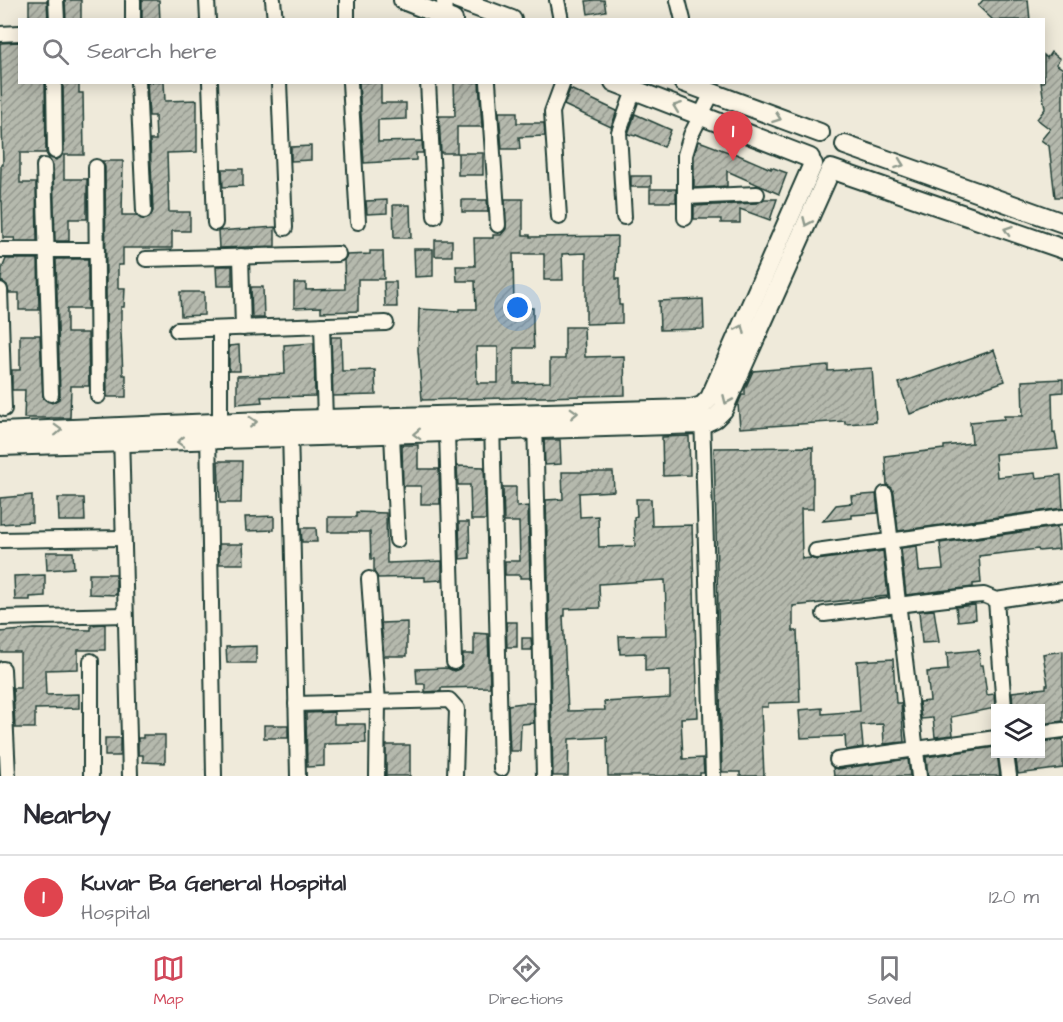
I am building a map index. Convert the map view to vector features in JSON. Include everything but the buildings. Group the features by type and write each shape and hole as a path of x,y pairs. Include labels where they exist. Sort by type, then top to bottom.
{"street":[{"path":"57,0 57,18"},
{"path":"133,0 133,18"},
{"path":"207,0 208,18"},
{"path":"273,0 275,18"},
{"path":"347,0 347,18"},
{"path":"403,0 449,15 458,0 507,18"},
{"path":"557,0 561,18"},
{"path":"678,0 682,18"},
{"path":"0,34 18,33"},
{"path":"54,84 55,151"},
{"path":"138,84 144,211"},
{"path":"210,84 215,223"},
{"path":"279,84 285,228"},
{"path":"350,84 358,222"},
{"path":"428,84 435,216"},
{"path":"488,84 498,225"},
{"path":"559,217 552,112 562,84"},
{"path":"619,84 818,164 1063,249"},
{"path":"689,84 820,133 837,135 845,145 1063,223"},
{"path":"624,217 619,132 634,90"},
{"path":"685,218 685,155 712,93"},
{"path":"818,164 808,147 820,133"},
{"path":"818,164 842,163 845,157 845,145"},
{"path":"713,776 702,415 818,164"},
{"path":"44,166 51,394"},
{"path":"96,167 98,396"},
{"path":"685,197 757,194"},
{"path":"0,250 97,250"},
{"path":"146,259 338,254"},
{"path":"242,256 243,328"},
{"path":"0,290 4,409"},
{"path":"177,330 386,323"},
{"path":"322,325 325,420"},
{"path":"214,776 212,429 220,329"},
{"path":"290,429 325,420 536,422 691,409 702,415"},
{"path":"536,422 544,776"},
{"path":"0,446 212,429 290,429 392,434 447,433 492,423"},
{"path":"492,423 501,769"},
{"path":"290,429 298,776"},
{"path":"0,432 121,436"},
{"path":"447,433 454,662"},
{"path":"392,434 397,540"},
{"path":"121,436 130,776"},
{"path":"885,494 919,776"},
{"path":"816,551 891,543 1063,517"},
{"path":"0,540 123,538"},
{"path":"369,579 378,702 377,776"},
{"path":"824,614 984,595 996,600 1063,590"},
{"path":"996,600 1004,704"},
{"path":"0,618 125,615"},
{"path":"91,661 91,776"},
{"path":"3,669 8,776"},
{"path":"296,704 449,700 457,709 455,776"},
{"path":"1045,732 1063,730"},
{"path":"837,759 991,739"},
{"path":"1007,758 1010,776"}],"place":[{"name":"Kuvar Ba General Hospital","path":"733,161"}]}
